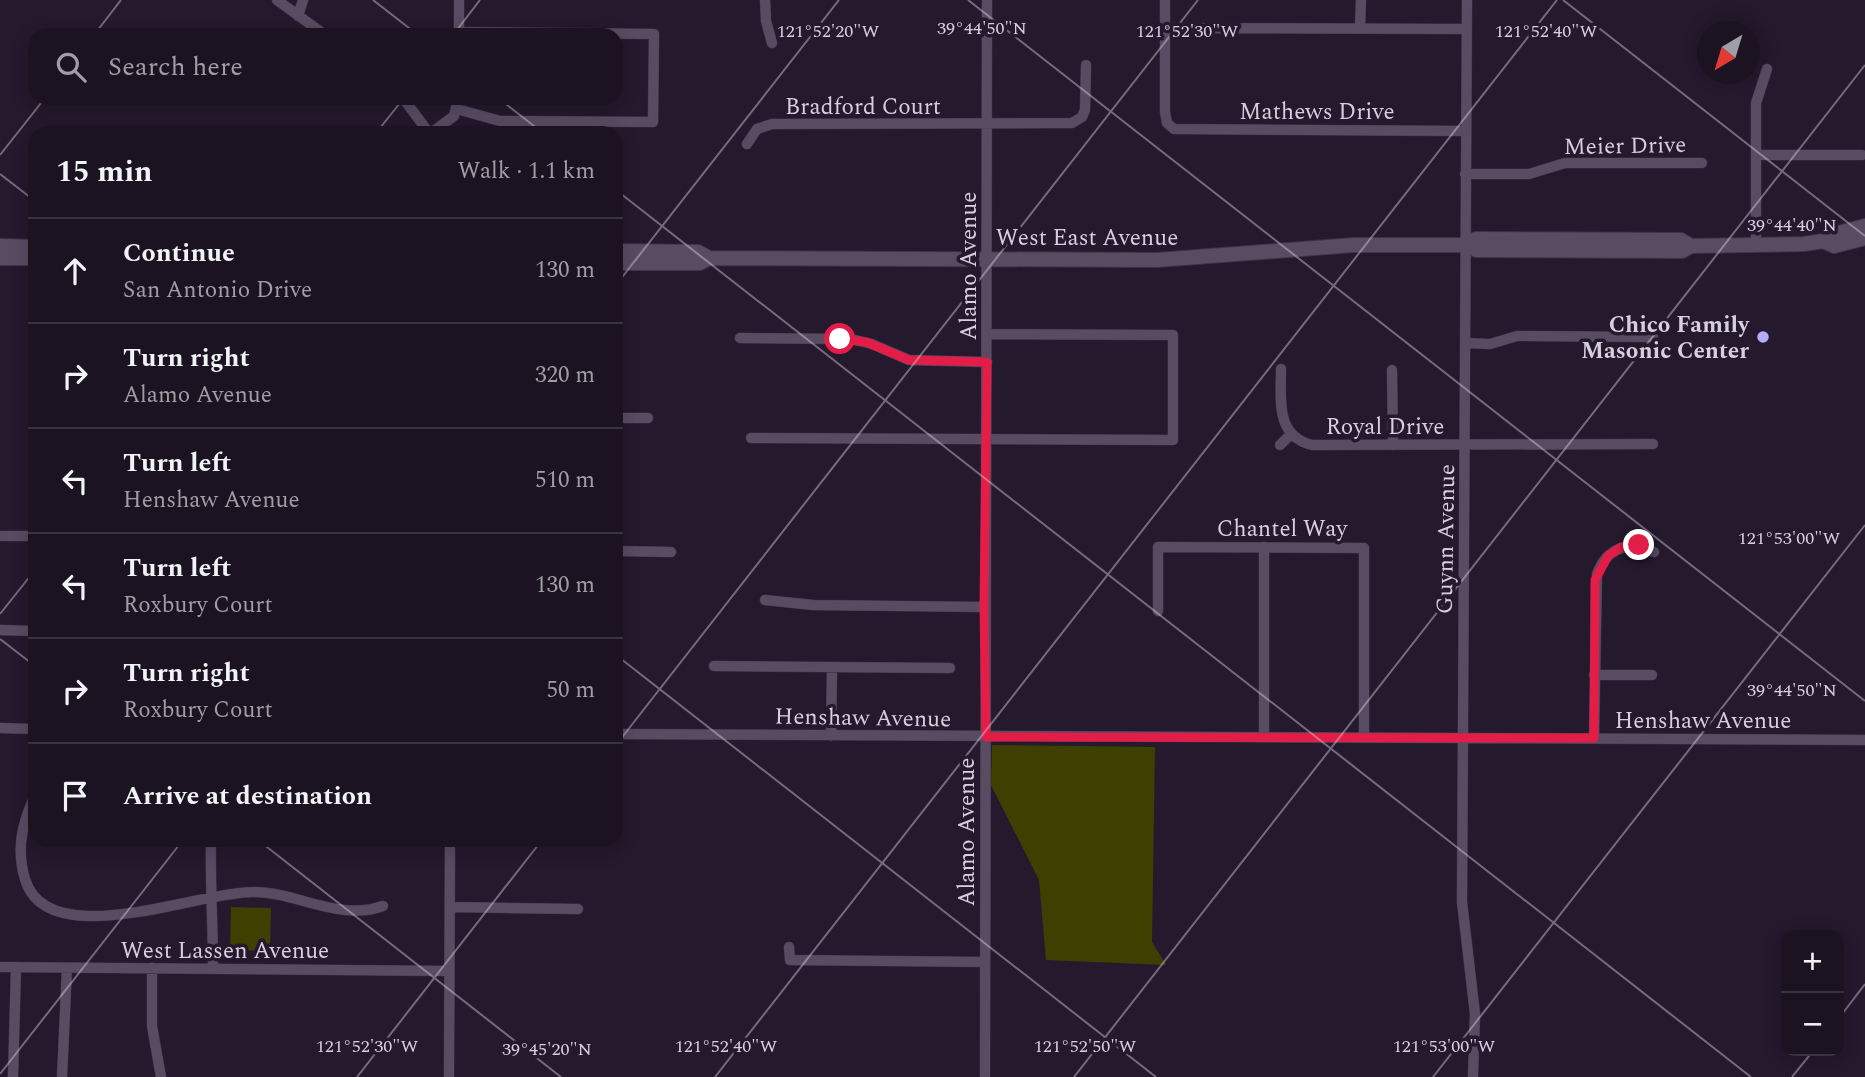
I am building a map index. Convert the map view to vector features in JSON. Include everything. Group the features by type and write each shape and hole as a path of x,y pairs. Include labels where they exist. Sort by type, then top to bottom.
{"main road":[{"name":"West East Avenue","path":"1823,241 1831,235 1865,226"},
{"name":"West East Avenue","path":"623,251 698,252 709,258 1179,260 1354,246 1465,245 1476,239 1681,240 1691,246 1756,246 1823,241 1834,246 1865,238"},
{"path":"0,246 28,247"},
{"path":"0,258 28,258"},
{"name":"West East Avenue","path":"623,263 700,263 709,258"}],"street":[{"path":"277,0 315,28"},
{"path":"298,16 303,0"},
{"path":"459,0 459,28"},
{"path":"765,0 766,21 772,43"},
{"name":"Alamo Avenue","path":"985,1077 987,0"},
{"path":"1166,0 1166,28 1466,29"},
{"path":"1360,0 1360,28"},
{"name":"Guynn Avenue","path":"1467,0 1462,902 1475,1014 1474,1077"},
{"name":"Mathews Drive","path":"1166,28 1165,112 1170,126 1179,130 1466,131"},
{"path":"457,110 492,121 653,122 654,34 623,34"},
{"name":"Bradford Court","path":"747,144 757,129 772,124 988,125 1076,122 1082,117 1086,106 1086,65"},
{"path":"1756,246 1757,96 1767,69"},
{"path":"408,105 425,126"},
{"path":"441,126 448,122 457,105"},
{"path":"1756,155 1862,155"},
{"name":"Meier Drive","path":"1465,174 1529,174 1565,163 1702,163"},
{"path":"751,438 1173,440 1173,335 988,334"},
{"path":"1465,343 1490,344 1517,336 1653,337"},
{"path":"740,338 851,339 872,344 909,360 987,362"},
{"path":"1280,445 1291,434 1282,416 1281,369"},
{"path":"1392,370 1393,445"},
{"path":"623,418 648,418"},
{"name":"Royal Drive","path":"1291,434 1312,445 1653,444"},
{"path":"0,536 28,536"},
{"path":"1594,738 1594,588 1599,568 1614,551 1627,545 1639,545 1654,552"},
{"name":"Chantel Way","path":"1158,611 1158,547 1364,548 1364,738"},
{"path":"1264,547 1264,737"},
{"path":"623,551 671,552"},
{"path":"765,600 813,605 984,607"},
{"path":"0,630 28,631"},
{"path":"714,666 950,668"},
{"path":"831,736 832,667"},
{"path":"1594,675 1653,675"},
{"path":"0,728 28,729"},
{"name":"Henshaw Avenue","path":"623,734 1865,740"},
{"path":"28,813 20,859 29,891 42,906 78,915 125,915 148,913 212,896 253,892 337,908 368,909 383,906"},
{"path":"211,847 209,879 212,896 213,968"},
{"path":"449,1077 450,847"},
{"path":"450,907 578,909"},
{"path":"789,947 790,960 985,962"},
{"name":"West Lassen Avenue","path":"0,967 449,971"},
{"path":"13,1077 16,967"},
{"path":"62,1077 67,968"},
{"path":"152,968 152,1026 161,1077"}],"shaded area":[{"path":"992,745 1155,747 1152,942 1166,965 1046,960 1039,880 991,785"},
{"path":"231,907 271,908 270,951 230,950"}],"place":[{"name":"Chico Family Masonic Center","path":"1763,337"}],"route":[{"path":"840,339 866,342 909,360 987,362 984,607 986,737 1594,738 1595,580 1599,568 1614,551 1627,545 1639,545"}]}
